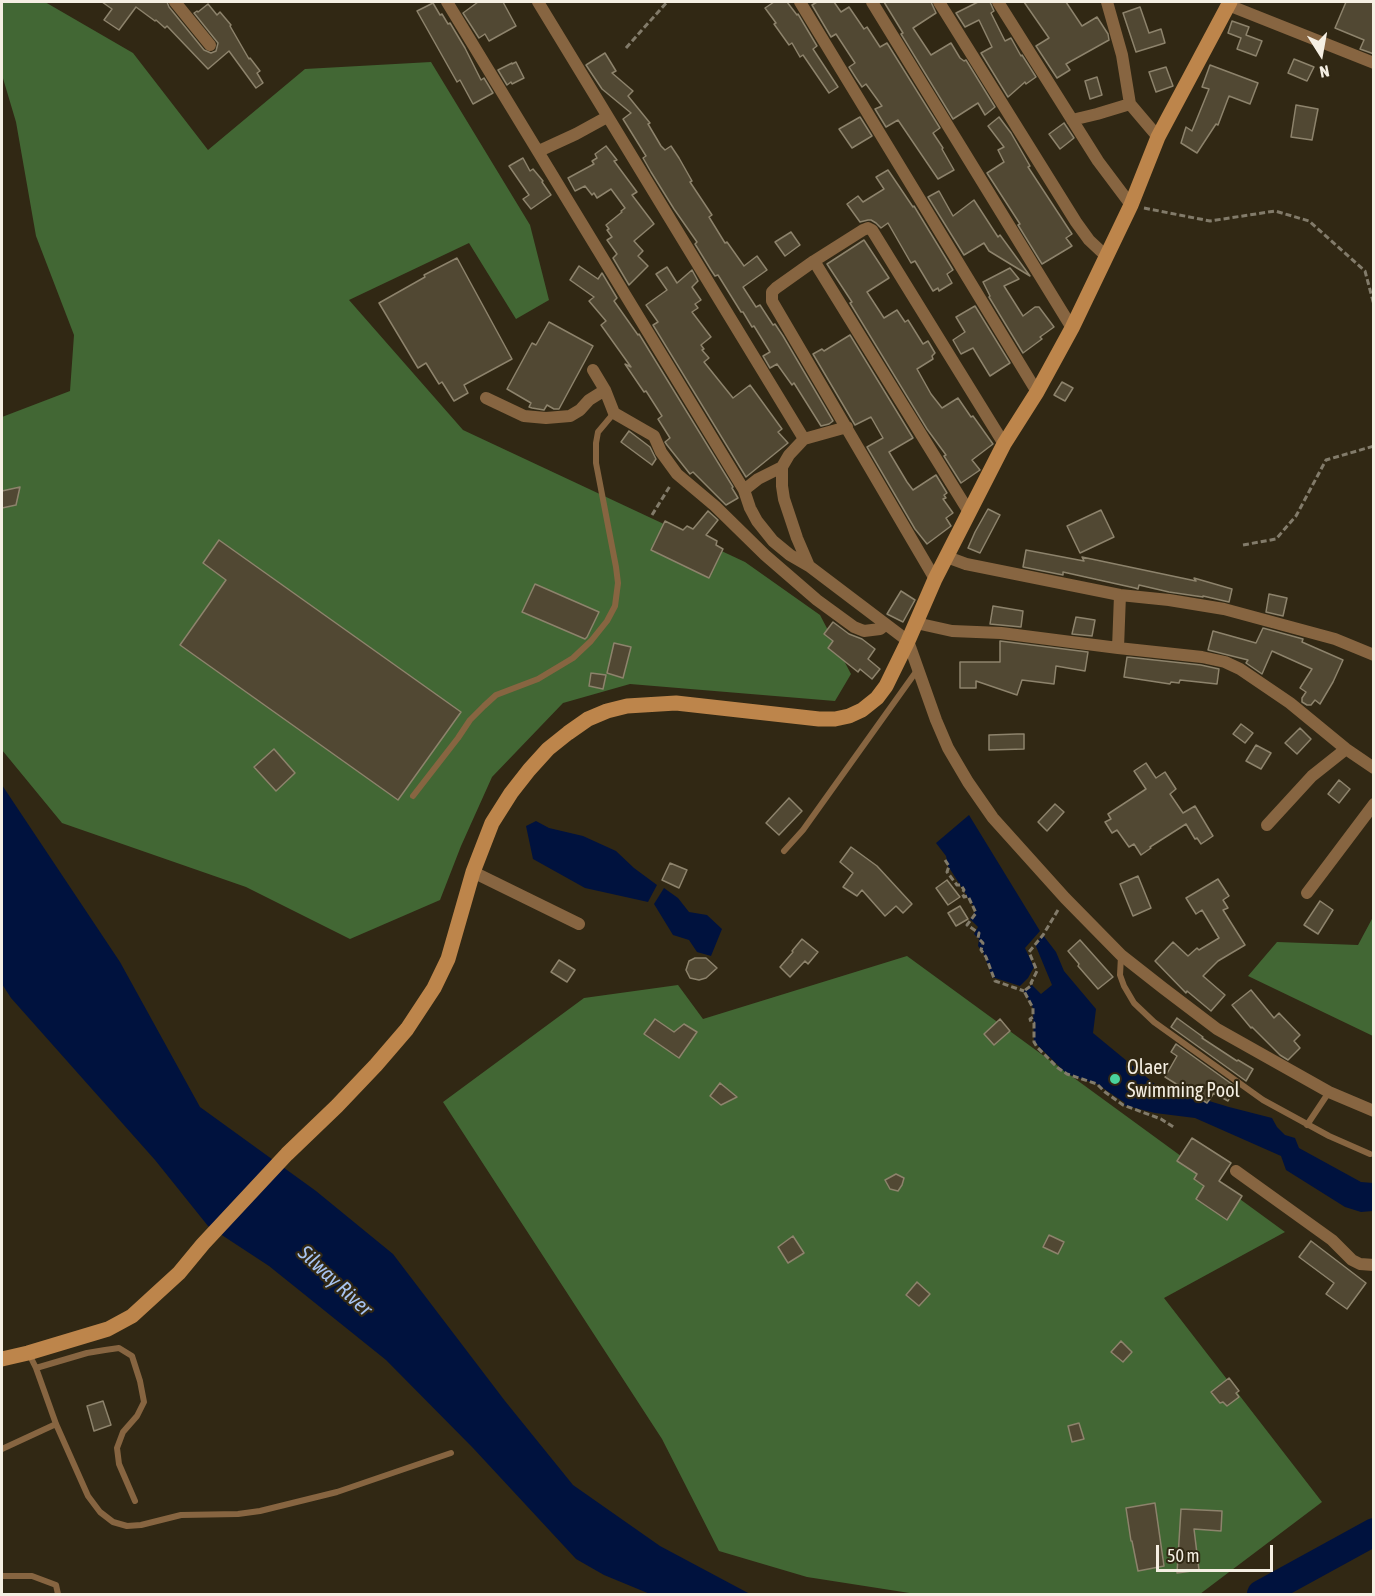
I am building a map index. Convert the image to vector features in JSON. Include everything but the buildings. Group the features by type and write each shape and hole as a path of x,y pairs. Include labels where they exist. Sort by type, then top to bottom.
{"main road":[{"path":"2,1359 108,1329 132,1316 179,1273 287,1154 376,1065 407,1029 434,988 448,959 472,872 492,823 511,793 548,749 588,720 607,711 627,706 667,704 835,719 862,710 877,698 886,686 935,579 1004,444 1072,328 1131,206 1158,137 1229,3"}],"street":[{"path":"175,2 210,45"},
{"path":"447,2 744,490 757,521 773,541 790,555 809,566 908,641 948,748 993,818 1065,898 1121,955 1217,1029 1329,1092 1374,1111"},
{"path":"538,2 804,440"},
{"path":"800,2 1036,392"},
{"path":"872,2 1072,328"},
{"path":"939,2 1076,222 1089,240 1106,256"},
{"path":"998,2 1098,161 1131,206"},
{"path":"1107,2 1122,55 1130,104 1158,137"},
{"path":"1229,3 1374,63"},
{"path":"1072,120 1130,104"},
{"path":"539,151 607,117"},
{"path":"935,579 772,301 771,295 776,288 814,261 863,230 868,228 872,230 1004,444"},
{"path":"814,261 969,512"},
{"path":"593,370 605,390 614,413 654,436 661,452 677,474 715,506 765,555 817,600 854,627 864,631 880,629 885,625"},
{"path":"486,398 524,416 559,417 570,416 605,390"},
{"path":"809,566 788,513 782,486 782,467 789,455 804,440 847,428"},
{"path":"744,490 758,479 782,467"},
{"path":"946,557 976,566 1120,595 1224,609 1335,639 1374,655"},
{"path":"1118,648 1120,595"},
{"path":"916,623 952,631 1001,633 1176,653 1226,662 1290,703 1346,749 1374,768"},
{"path":"1267,825 1312,776 1346,749"},
{"path":"1307,893 1374,804"},
{"path":"472,872 579,924"},
{"path":"1236,1171 1324,1235 1352,1260 1360,1264 1374,1265"}],"lane":[{"path":"413,796 470,720 496,695 538,680 573,658 591,641 607,621 615,606 618,583 616,567 596,463 598,432 614,413"},
{"path":"784,851 803,830 918,669"},
{"path":"1121,955 1120,975 1124,986 1134,1004 1154,1022 1263,1100 1307,1125 1370,1154"},
{"path":"1307,1125 1329,1092"},
{"path":"36,1368 87,1353 119,1348 132,1356 144,1402 137,1416 123,1432 117,1448 119,1464 135,1501"},
{"path":"28,1353 88,1497 100,1512 113,1522 127,1526 141,1525 181,1515 238,1515 260,1511 338,1492 451,1453"},
{"path":"2,1449 57,1424"},
{"path":"2,1576 32,1576 56,1586 58,1594"}],"path":[{"path":"626,48 667,2"},
{"path":"1131,206 1210,221 1275,212 1309,221 1365,271 1374,305"},
{"path":"1244,545 1276,539 1296,516 1326,460 1374,446"},
{"path":"652,514 677,474"},
{"path":"945,860 949,866 947,872 957,885 961,885 964,897 968,896 976,914 967,925 979,933 978,938 983,943 981,950 995,981 1024,991 1033,1008 1033,1017 1030,1019 1031,1023 1034,1023 1034,1042 1037,1047 1067,1074 1097,1084 1123,1105 1161,1119 1175,1128"},
{"path":"1024,991 1032,985 1031,982 1037,971 1029,952 1043,935 1065,898"}],"green space":[{"path":"2,2 45,2 133,53 208,150 305,69 431,62 530,225 549,300 516,319 469,243 349,300 463,430 745,562 820,615 851,674 835,701 630,684 563,703 492,777 440,900 350,939 246,887 62,823 2,750 2,417 70,391 74,335 36,236 16,122 2,75"},
{"path":"1373,917 1373,1036 1248,976 1277,942 1358,945"},
{"path":"907,956 1285,1232 1164,1298 1322,1502 1200,1594 916,1594 807,1577 719,1551 662,1439 443,1102 584,998 678,985 703,1019"}],"water":[{"path":"2,785 120,962 200,1107 316,1191 393,1254 505,1401 573,1485 660,1546 750,1594 650,1594 604,1575 576,1559 473,1448 386,1360 269,1266 208,1226 155,1160 11,998 2,984"},
{"path":"969,815 1040,931 1025,948 1034,967 1020,986 992,977 983,952 978,946 979,939 974,934 978,927 970,919 976,910 948,866 946,856 936,843"},
{"path":"536,821 549,828 583,836 616,851 657,885 648,902 585,888 533,859 526,826"},
{"path":"664,888 678,898 689,912 707,915 722,929 711,956 697,952 689,940 673,935 654,904"},
{"name":"Olaer Swimming Pool","path":"1043,935 1056,952 1064,971 1096,1009 1093,1033 1156,1085 1272,1118 1285,1135 1295,1138 1299,1148 1361,1182 1373,1183 1373,1211 1361,1212 1345,1207 1286,1170 1281,1156 1195,1118 1155,1113 1123,1105 1125,1103 1097,1084 1067,1074 1034,1042 1033,1008 1024,991 1032,985 1041,994 1052,985 1035,944"}],"waterway":[{"name":"Silway River","path":"1261,1594 1374,1532"}],"place":[{"name":"Olaer Swimming Pool","path":"1115,1079"}]}
